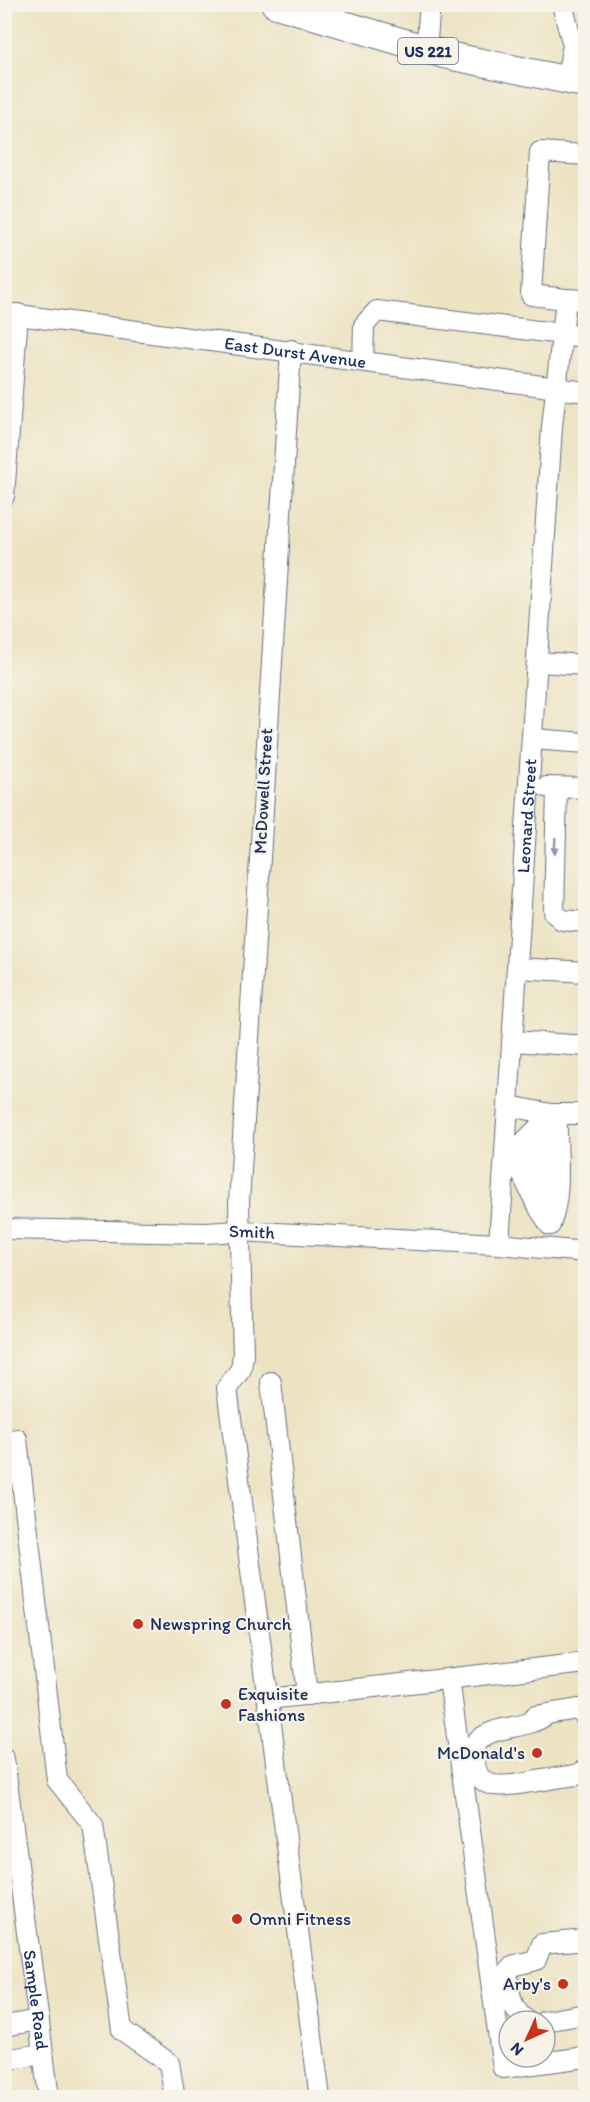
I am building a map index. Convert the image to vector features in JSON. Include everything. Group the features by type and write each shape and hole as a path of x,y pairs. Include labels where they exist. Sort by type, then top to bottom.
{"highway":[{"name":"US 221","path":"275,4 426,50 576,83"}],"street":[{"path":"426,50 430,4"},
{"path":"562,4 573,46 576,83"},
{"path":"576,299 531,295 540,152 585,155"},
{"name":"Leonard Street","path":"499,1244 528,785 557,388 563,335 576,299"},
{"path":"363,361 364,325 377,311 585,337"},
{"path":"4,496 11,314"},
{"name":"East Durst Avenue","path":"11,314 291,350 585,392"},
{"name":"McDowell Street","path":"291,350 238,1232 243,1355 241,1369 227,1388 320,2097"},
{"path":"537,662 585,665"},
{"path":"532,740 585,743"},
{"path":"528,785 585,789"},
{"path":"557,788 554,912 562,920 585,922"},
{"path":"518,968 585,972"},
{"path":"513,1041 585,1047"},
{"path":"509,1106 554,1114 585,1114"},
{"path":"549,1249 545,1217 546,1170 554,1114"},
{"path":"545,1217 557,1208 559,1173 554,1114"},
{"path":"545,1217 521,1172 523,1143 554,1114"},
{"name":"Smith","path":"4,1229 238,1232 499,1244 585,1252"},
{"path":"271,1382 307,1695"},
{"path":"17,1439 57,1780 93,1825 122,2030 169,2063 175,2097"},
{"path":"268,1699 585,1663"},
{"path":"448,1679 499,1976 503,2068 585,2057"},
{"path":"456,1730 578,1709 585,1718"},
{"path":"546,1714 534,1723 491,1731 475,1743 474,1766 482,1779 490,1786 498,1788 577,1775 585,1769"},
{"name":"Sample Road","path":"4,1759 49,2097"},
{"path":"499,1976 512,1966 536,1960 542,1944 585,1940"},
{"path":"499,1976 514,2009"},
{"path":"557,2019 585,2014"},
{"path":"4,2026 39,2020"},
{"path":"4,2060 43,2054"}],"place":[{"name":"Newspring Church","path":"138,1624"},
{"name":"Exquisite Fashions","path":"226,1704"},
{"name":"McDonald's","path":"537,1753"},
{"name":"Omni Fitness","path":"237,1919"},
{"name":"Arby's","path":"563,1984"}]}
